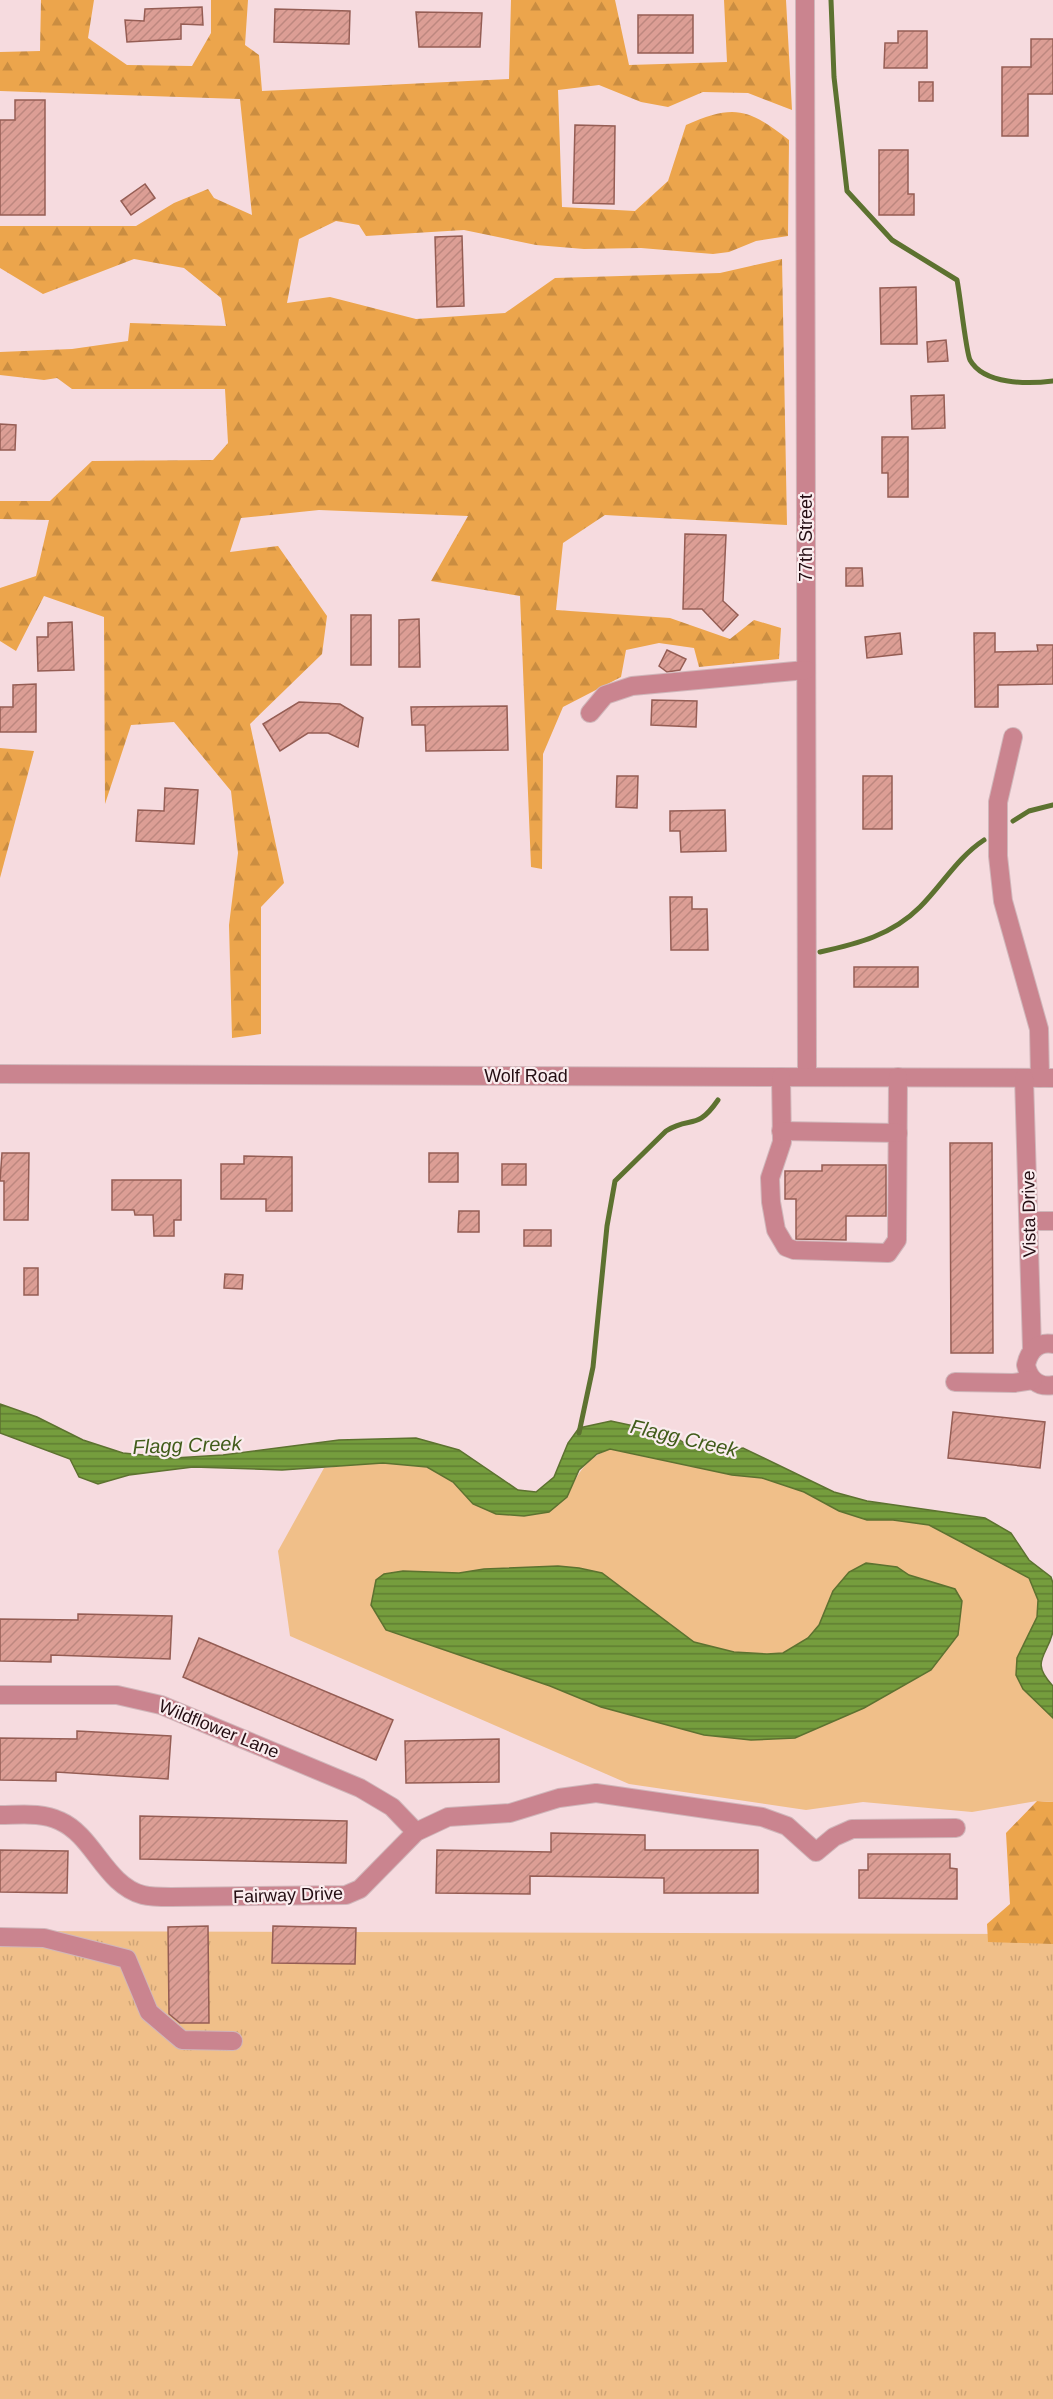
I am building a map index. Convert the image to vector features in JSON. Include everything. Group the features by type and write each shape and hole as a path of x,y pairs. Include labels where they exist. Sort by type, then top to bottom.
{"street":[{"name":"77th Street","path":"805,0 807,1077"},
{"path":"590,713 605,695 632,686 806,670"},
{"name":"Vista Drive","path":"1012,737 998,802 998,856 1003,901 1039,1029 1039,1078 1029,1221 1032,1349 1026,1365 1047,1385"},
{"name":"Wolf Road","path":"0,1074 1039,1078"},
{"path":"781,1077 782,1142 770,1178 777,1230 786,1247 794,1250 888,1253 897,1240 898,1077"},
{"path":"782,1131 898,1133"},
{"path":"1029,1221 1053,1221"},
{"path":"1032,1349 1039,1344 1053,1344"},
{"path":"955,1382 1047,1385"},
{"name":"Wildflower Lane","path":"0,1695 117,1695 161,1705 360,1788 392,1807 416,1832"},
{"name":"Fairway Drive","path":"0,1815 45,1815 62,1821 75,1830 119,1881 130,1890 143,1895 171,1897 346,1895 360,1889 416,1832 448,1817 510,1813 559,1798 596,1793 762,1817 787,1826 816,1852 834,1837 852,1829 956,1828"},
{"path":"0,1937 44,1938 127,1959 149,2012 182,2040 233,2042"}],"green space":[{"path":"41,0 94,0 88,38 127,65 192,66 211,33 211,0 248,0 245,45 259,55 262,91 509,79 511,0 615,0 629,65 727,62 724,0 786,0 792,110 748,93 703,92 668,107 641,102 599,85 558,90 562,207 635,211 668,181 686,125 717,114 740,113 762,121 789,140 788,236 756,241 729,252 713,254 641,248 584,249 536,245 464,230 366,236 359,225 336,221 299,239 287,303 330,297 416,319 505,313 555,278 720,273 782,259 787,525 605,515 563,543 556,610 670,618 730,639 754,620 781,628 779,659 699,667 694,648 659,643 626,650 621,677 563,707 543,754 542,869 531,867 520,596 431,581 468,516 319,510 241,518 230,552 278,546 327,616 322,654 250,724 284,883 261,907 261,1034 232,1038 229,925 238,853 231,791 174,722 131,725 105,804 104,617 44,596 16,651 0,641 0,588 36,576 49,520 0,519 0,501 50,501 92,461 213,460 228,443 225,389 72,389 57,378 44,380 0,375 0,352 72,349 128,341 130,323 226,326 221,298 184,268 134,259 43,294 0,268 0,226 136,226 174,203 208,189 214,198 252,215 240,99 0,91 0,52 40,51"},
{"path":"0,748 34,751 0,878"},
{"path":"610,1449 732,1475 762,1478 804,1492 839,1511 867,1520 893,1520 929,1525 1029,1578 1038,1600 1037,1617 1028,1636 1023,1689 1053,1718 1053,1802 1037,1801 972,1812 863,1802 806,1810 629,1784 290,1636 278,1551 324,1468 362,1464 415,1464 434,1469 446,1477 473,1504 567,1497 588,1462"},
{"path":"1037,1801 1053,1802 1053,1944 988,1942 987,1924 1010,1904 1006,1833"},
{"path":"0,1931 1053,1934 1053,2399 0,2399"}],"shaded area":[{"path":"0,1404 37,1417 83,1440 123,1453 174,1458 223,1455 339,1440 416,1438 459,1450 518,1490 536,1492 554,1477 568,1443 579,1428 611,1421 671,1434 690,1447 728,1451 743,1448 834,1492 867,1501 985,1518 1011,1533 1029,1560 1051,1577 1053,1631 1041,1664 1042,1670 1053,1686 1053,1718 1023,1689 1016,1675 1017,1658 1037,1617 1038,1600 1029,1578 929,1525 893,1520 867,1520 839,1511 804,1492 762,1478 732,1475 610,1449 597,1454 579,1470 567,1497 549,1512 524,1516 496,1514 473,1504 453,1482 427,1467 383,1463 282,1470 193,1467 129,1475 98,1484 79,1477 70,1459 0,1433"},
{"path":"866,1563 897,1567 909,1575 955,1589 962,1601 958,1635 931,1670 864,1708 795,1738 751,1740 704,1735 601,1707 550,1686 386,1630 371,1605 376,1580 384,1574 403,1571 459,1573 484,1569 558,1566 579,1568 602,1573 694,1642 734,1652 783,1653 808,1638 819,1625 833,1591 849,1572"}],"building":[{"path":"202,7 203,25 181,24 181,39 127,42 125,20 144,21 145,9"},
{"path":"275,9 350,11 349,44 274,42"},
{"path":"416,12 482,13 480,47 419,47"},
{"path":"638,15 693,15 693,53 638,53"},
{"path":"898,31 927,31 927,68 884,68 885,43 898,43"},
{"path":"1031,39 1053,39 1053,94 1028,94 1028,136 1002,136 1002,67 1031,67"},
{"path":"919,82 933,82 933,101 919,101"},
{"path":"15,100 45,100 45,215 0,215 0,120 15,120"},
{"path":"575,125 615,126 614,204 573,203"},
{"path":"879,150 908,150 908,194 914,194 914,215 879,215"},
{"path":"145,184 155,198 131,215 121,201"},
{"path":"462,236 464,306 437,307 435,237"},
{"path":"916,287 917,344 881,344 880,288"},
{"path":"946,340 948,361 928,362 927,342"},
{"path":"944,395 945,428 912,429 911,396"},
{"path":"0,424 16,425 15,450 0,450"},
{"path":"882,437 908,437 908,497 888,497 888,473 882,473"},
{"path":"685,534 726,535 723,601 738,615 723,631 702,609 683,609"},
{"path":"846,568 862,568 863,586 846,586"},
{"path":"351,615 371,615 371,665 351,665"},
{"path":"419,619 420,667 399,667 399,620"},
{"path":"72,622 74,670 38,671 37,637 48,637 48,623"},
{"path":"900,633 902,654 867,658 865,637"},
{"path":"974,633 995,633 995,652 1038,651 1037,645 1053,645 1053,684 998,685 998,707 975,707"},
{"path":"667,650 686,659 680,670 667,672 659,666"},
{"path":"36,684 36,732 0,732 0,707 13,707 13,685"},
{"path":"652,700 697,701 696,727 651,725"},
{"path":"299,702 340,704 363,718 358,747 328,733 308,733 280,751 263,724"},
{"path":"507,706 508,750 426,751 425,725 412,725 411,707"},
{"path":"617,776 638,776 637,808 616,807"},
{"path":"863,776 892,776 892,829 863,829"},
{"path":"165,788 198,790 194,844 136,841 138,810 164,811"},
{"path":"725,810 726,851 681,852 680,831 670,831 670,811"},
{"path":"670,897 692,897 692,909 707,909 708,950 671,950"},
{"path":"854,967 918,967 918,987 854,987"},
{"path":"950,1143 992,1143 993,1353 951,1353"},
{"path":"2,1153 29,1153 28,1220 4,1220 4,1181 0,1181"},
{"path":"429,1153 458,1153 458,1182 429,1182"},
{"path":"244,1156 292,1157 292,1211 266,1211 266,1199 221,1199 221,1164 244,1164"},
{"path":"502,1164 526,1164 526,1185 502,1185"},
{"path":"822,1165 886,1165 886,1216 846,1216 846,1240 796,1239 796,1199 785,1199 785,1171 822,1171"},
{"path":"112,1180 181,1180 181,1220 174,1220 174,1236 154,1236 153,1215 135,1215 134,1210 112,1210"},
{"path":"459,1211 479,1211 479,1232 458,1232"},
{"path":"524,1230 551,1230 551,1246 524,1246"},
{"path":"24,1268 38,1268 38,1295 24,1295"},
{"path":"225,1274 243,1275 242,1289 224,1288"},
{"path":"953,1412 1045,1422 1040,1468 948,1458"},
{"path":"78,1614 172,1616 170,1659 51,1655 51,1662 0,1661 0,1619 78,1620"},
{"path":"199,1638 393,1720 376,1760 183,1677"},
{"path":"77,1731 171,1736 168,1779 56,1772 56,1781 0,1780 0,1738 77,1739"},
{"path":"499,1739 499,1782 406,1783 405,1741"},
{"path":"140,1816 347,1821 346,1863 140,1859"},
{"path":"551,1833 645,1835 645,1850 758,1850 758,1893 664,1893 664,1878 530,1876 530,1894 436,1893 437,1850 551,1852"},
{"path":"0,1850 68,1851 67,1893 0,1892"},
{"path":"868,1854 950,1854 950,1868 957,1869 957,1899 859,1898 859,1870 868,1870"},
{"path":"208,1926 209,2023 180,2023 169,2014 168,1927"},
{"path":"273,1926 356,1928 355,1964 272,1963"}],"waterway":[{"path":"831,0 834,77 847,191 892,240 957,280 968,355 977,368 986,374 1008,381 1053,381"},
{"path":"1013,821 1029,811 1053,805"},
{"path":"820,952 861,942 898,925 920,907 958,863 984,840"},
{"path":"579,1433 593,1367 607,1226 615,1181 666,1131 675,1126 698,1120 718,1100"}],"water label":[{"name":"Flagg Creek","path":"684,1438"},
{"name":"Flagg Creek","path":"187,1445"}]}
